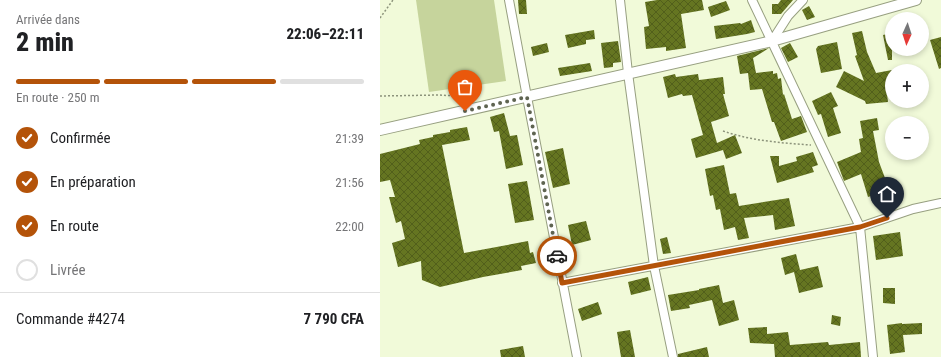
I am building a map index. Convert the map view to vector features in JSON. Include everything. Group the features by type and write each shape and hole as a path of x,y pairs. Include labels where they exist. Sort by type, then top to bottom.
{"street":[{"path":"509,0 577,357"},
{"path":"620,0 628,73 654,266 673,357"},
{"path":"752,0 860,227 873,357"},
{"path":"772,41 788,16 803,0"},
{"path":"380,130 772,41 916,0"},
{"path":"562,283 860,227 914,209 941,203"}],"path":[{"path":"380,18 393,0"},
{"path":"380,96 476,97"},
{"path":"723,131 738,136 773,142 821,146"}],"green space":[{"path":"416,0 494,0 506,81 429,92"}],"building":[{"path":"518,0 526,0 527,14 519,14"},
{"path":"657,0 702,0 704,10 681,14 686,48 666,51 666,47 646,49 644,27 649,26 645,2"},
{"path":"781,0 793,0 781,14 772,14 772,4 778,4"},
{"path":"726,1 730,10 711,17 708,7"},
{"path":"809,6 815,17 807,20 802,10"},
{"path":"751,20 755,32 716,39 714,26 741,24"},
{"path":"594,30 595,39 586,40 586,44 568,48 565,35"},
{"path":"862,31 867,52 876,73 885,71 885,102 866,104 865,101 836,87 844,71 864,81 855,56 857,55 852,33"},
{"path":"883,35 885,35 885,45"},
{"path":"941,37 941,68 939,69 930,40"},
{"path":"618,41 621,62 613,63 613,67 604,68 601,43"},
{"path":"837,42 842,69 821,73 816,49 818,46"},
{"path":"547,43 549,52 533,56 531,47"},
{"path":"790,43 798,57 788,62 781,48"},
{"path":"769,48 753,58 756,73 773,71 773,74 777,73 778,79 781,78 783,95 784,94 792,119 801,116 807,132 781,141 774,122 772,122 762,89 750,90 748,73 740,74 737,56"},
{"path":"887,56 892,56 892,60 888,60"},
{"path":"590,63 592,71 560,76 558,68"},
{"path":"675,74 676,77 698,74 699,80 723,77 725,94 723,94 729,116 711,122 717,143 735,135 742,153 726,159 723,150 696,158 691,139 703,135 692,95 683,96 682,94 668,98 663,77"},
{"path":"831,92 838,106 833,108 841,133 828,137 821,114 818,115 812,101"},
{"path":"504,113 510,136 517,135 523,165 506,169 499,131 494,132 490,117"},
{"path":"877,118 879,130 873,131 879,162 885,178 879,180 883,192 868,197 861,174 844,181 837,162 861,152 859,139 863,138 860,121"},
{"path":"467,127 470,140 442,145 464,253 528,241 530,253 533,252 536,263 521,266 522,270 440,287 422,280 421,261 398,267 392,243 405,239 401,221 396,223 389,197 395,197 390,180 380,182 380,154 420,144 419,140 433,137 433,135"},
{"path":"563,148 570,184 553,188 545,152"},
{"path":"813,152 818,165 812,167 814,172 777,183 770,156 779,156 779,166 797,161 796,157"},
{"path":"724,165 730,194 736,193 739,206 789,198 795,226 775,230 773,215 744,218 749,238 738,240 735,227 724,230 720,209 716,210 713,195 710,196 705,169"},
{"path":"527,181 534,220 515,223 508,184"},
{"path":"586,221 591,240 572,245 568,225"},
{"path":"900,232 903,256 876,260 873,236"},
{"path":"667,237 671,253 663,254 660,239"},
{"path":"796,254 800,270 818,266 823,287 799,293 794,272 785,275 781,258"},
{"path":"648,277 651,290 631,295 628,282"},
{"path":"719,285 723,303 734,300 739,320 719,326 712,300 689,305 690,308 671,311 668,295"},
{"path":"883,288 895,288 895,304 883,303"},
{"path":"598,302 602,314 582,321 578,309"},
{"path":"832,315 841,317 840,326 831,324"},
{"path":"922,323 922,334 903,335 905,352 890,354 887,325"},
{"path":"767,327 767,334 788,332 790,345 828,342 829,345 860,342 861,357 775,357 774,344 750,343 748,328"},
{"path":"630,330 635,357 621,357 617,332"},
{"path":"523,346 525,357 501,357 500,350"},
{"path":"707,347 709,357 678,357 678,354"}],"way so far":[{"path":"465,111 527,97 557,256"}],"route":[{"path":"557,256 562,283 860,227 887,218"}]}
